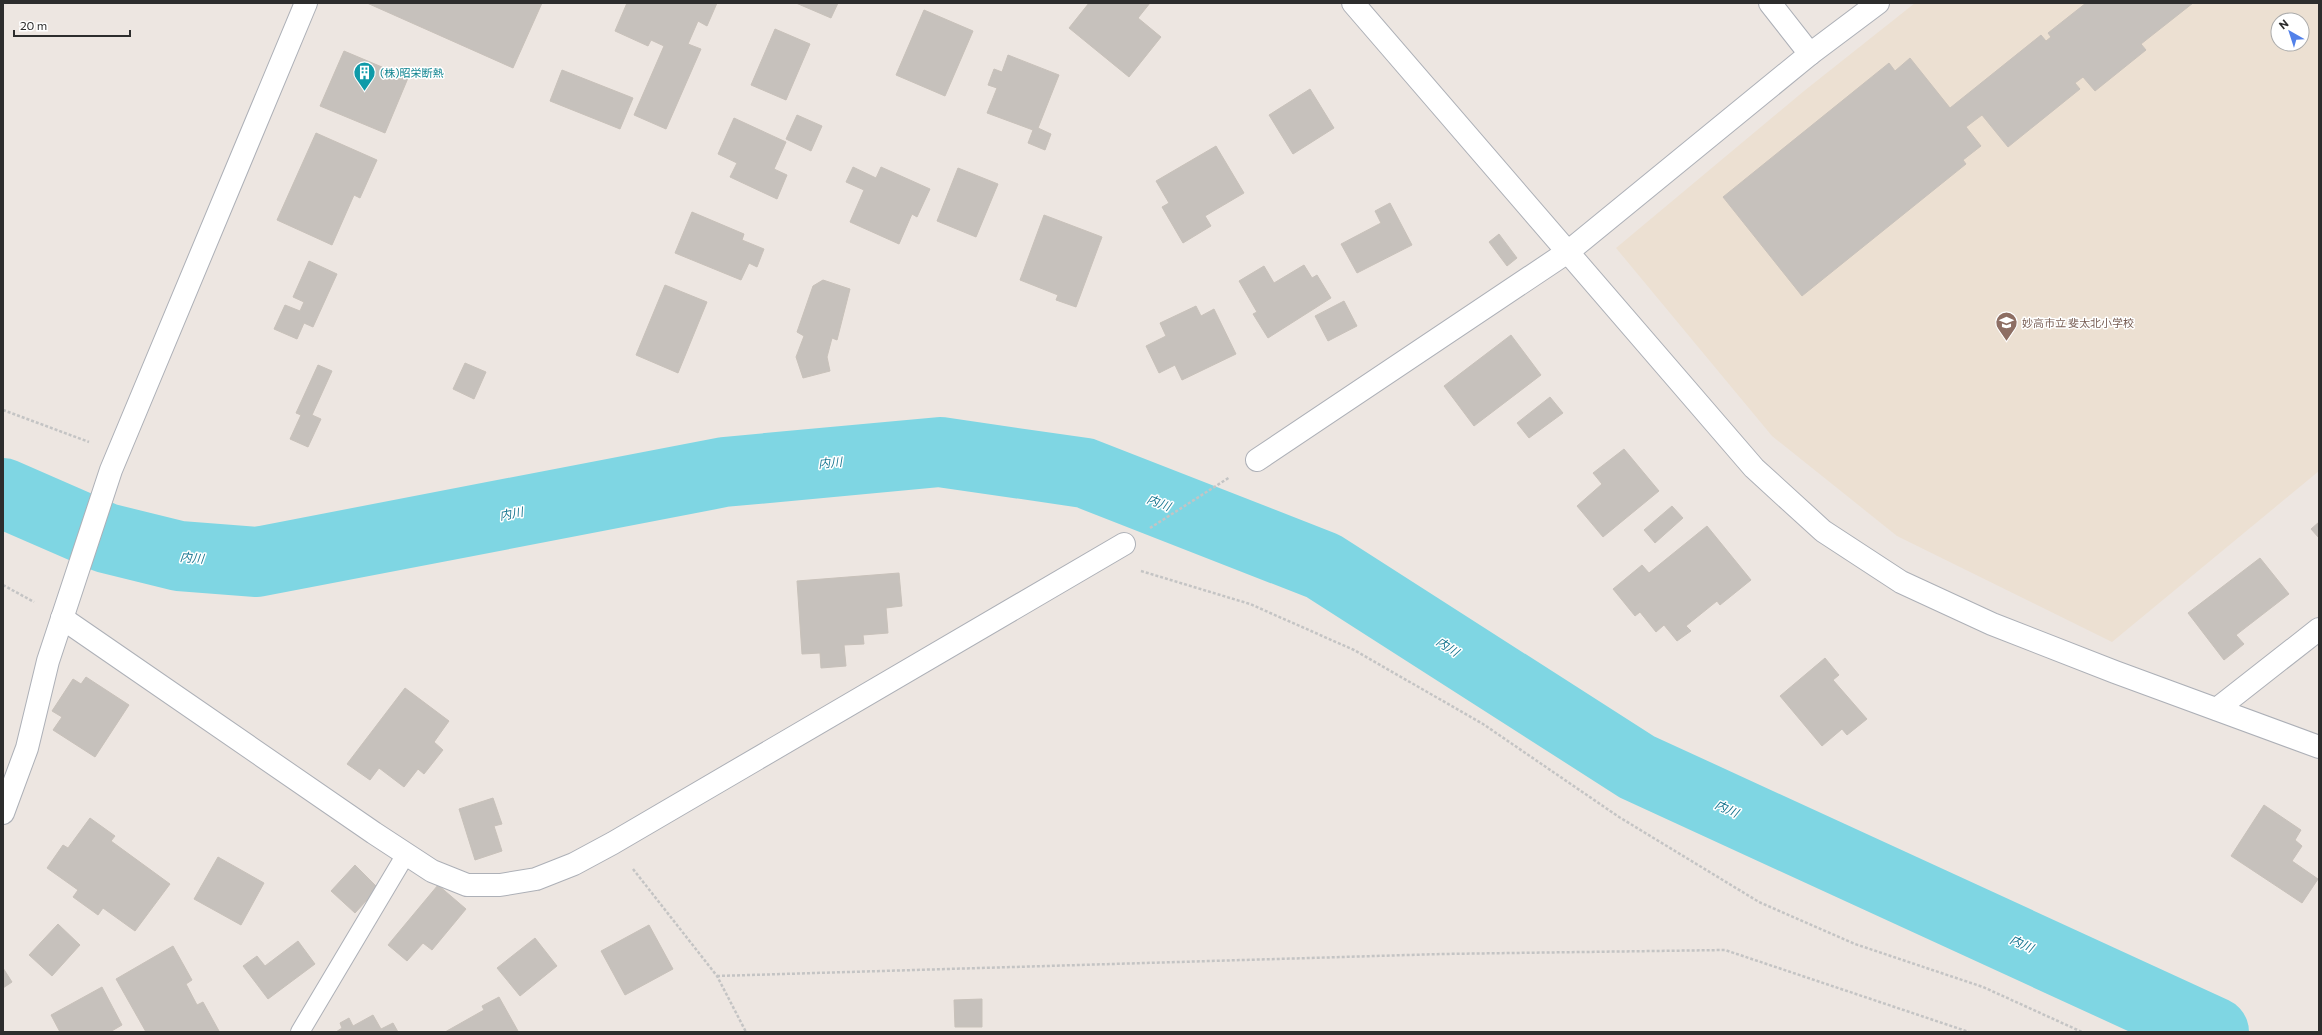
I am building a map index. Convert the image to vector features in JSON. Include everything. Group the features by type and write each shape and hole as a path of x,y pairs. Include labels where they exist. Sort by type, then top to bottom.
{"street":[{"path":"3,813 27,748 48,661 70,590 115,461 306,3"},
{"path":"1353,3 1569,251 1754,468 1823,531 1901,582 1992,624 2319,747"},
{"path":"1770,3 1810,54"},
{"path":"1257,460 1569,251 1810,54 1878,3"},
{"path":"62,618 432,871 467,885 500,885 536,879 574,864 613,843 1124,544"},
{"path":"2217,709 2319,629"}],"lane":[{"path":"300,1032 406,854"}],"path":[{"path":"3,410 115,461"},
{"path":"1124,544 1257,460"},
{"path":"1101,558 1250,604 1354,650 1483,724 1619,817 1759,902 1855,944 1983,987 2082,1032"},
{"path":"613,843 717,976 746,1032"},
{"path":"717,976 1425,955 1725,950 1969,1032"}],"shaded area":[{"name":"妙高市立 斐太北小学校","path":"1915,3 2319,3 2319,471 2112,642 1897,536 1772,436 1616,248 1804,91"}],"building":[{"path":"367,3 542,3 513,68"},
{"path":"627,3 717,3 707,26 698,21 688,44 701,49 666,129 634,115 664,46 651,40 648,46 615,31"},
{"path":"796,3 838,3 831,18"},
{"path":"1089,3 1150,3 1138,18 1161,37 1129,77 1069,28"},
{"path":"2086,3 2193,3 2141,44 2146,50 2095,91 2083,77 2075,83 2080,89 2008,147 1982,115 1966,127 1981,146 1963,160 1966,164 1802,296 1723,197 1889,63 1895,71 1910,58 1950,108 2041,35 2046,41 2051,37 2048,33"},
{"path":"924,10 973,31 945,96 896,75"},
{"path":"775,29 810,44 786,100 751,85"},
{"name":"(株)昭栄断熱","path":"344,51 408,78 385,133 320,106"},
{"path":"1008,55 1059,75 1038,128 1051,134 1045,150 1028,143 1033,130 987,113 997,88 988,85 994,69 1002,72"},
{"path":"562,70 633,98 620,129 550,101"},
{"path":"1310,89 1334,128 1293,154 1269,115"},
{"path":"797,115 822,126 811,151 786,139"},
{"path":"734,118 786,142 774,169 787,175 777,199 730,177 737,163 718,154"},
{"path":"316,133 377,160 360,198 354,195 332,245 277,220"},
{"path":"1216,146 1244,193 1205,216 1211,226 1183,243 1162,207 1169,203 1156,181"},
{"path":"853,167 876,178 881,167 930,189 917,217 912,214 899,244 850,222 864,190 846,182"},
{"path":"958,168 998,184 976,237 937,221"},
{"path":"1390,203 1412,245 1357,273 1341,244 1381,223 1375,211"},
{"path":"692,212 744,234 742,240 764,249 757,267 749,263 741,280 675,253"},
{"path":"1044,215 1102,237 1076,307 1056,300 1058,295 1020,280"},
{"path":"1499,234 1517,258 1507,266 1489,242"},
{"path":"309,261 337,274 313,327 304,323 297,339 274,329 285,305 300,311 304,302 293,297"},
{"path":"1304,265 1312,278 1317,275 1331,298 1268,338 1253,314 1257,312 1239,281 1264,266 1274,283"},
{"path":"823,280 850,289 837,340 832,338 827,357 830,371 803,378 796,357 804,336 797,332 813,286"},
{"path":"665,285 707,302 678,373 636,355"},
{"path":"1344,301 1357,326 1328,341 1315,316"},
{"path":"1196,306 1201,316 1214,309 1236,354 1182,380 1175,365 1159,373 1146,346 1166,336 1160,323"},
{"path":"1511,335 1541,375 1474,426 1444,386"},
{"path":"465,363 486,372 474,399 453,389"},
{"path":"318,365 332,371 312,415 321,419 308,447 290,439 301,415 296,413"},
{"path":"1550,397 1563,413 1529,438 1517,423"},
{"path":"1624,449 1659,491 1603,537 1577,506 1602,484 1593,473"},
{"path":"1672,506 1683,518 1655,543 1644,530"},
{"path":"2319,522 2319,538 2311,529"},
{"path":"1707,526 1751,580 1720,605 1717,601 1686,626 1691,631 1677,641 1664,625 1656,632 1640,612 1635,616 1613,589 1642,565 1649,573"},
{"path":"2260,558 2289,594 2236,635 2244,644 2224,660 2188,613"},
{"path":"899,573 902,606 886,608 888,633 863,635 864,644 844,645 846,666 821,668 820,653 802,654 797,581"},
{"path":"1825,658 1839,675 1833,680 1867,719 1847,735 1842,729 1822,746 1780,696"},
{"path":"86,677 129,705 95,757 53,730 62,717 52,711 73,679 81,684"},
{"path":"405,688 449,721 434,742 443,750 424,774 418,769 404,787 379,768 370,780 347,764"},
{"path":"493,798 502,824 494,826 502,851 475,860 459,809"},
{"path":"2264,805 2301,830 2295,840 2302,846 2292,861 2318,879 2302,903 2231,856"},
{"path":"90,818 115,836 111,841 170,884 135,931 103,908 98,915 73,897 78,890 47,868 63,845 68,848"},
{"path":"218,857 264,883 241,925 194,899"},
{"path":"355,865 378,888 355,913 331,891"},
{"path":"438,885 466,909 432,950 423,943 407,961 388,945"},
{"path":"58,924 80,945 52,976 29,955"},
{"path":"649,925 673,969 625,995 601,951"},
{"path":"535,938 557,966 520,996 497,968"},
{"path":"298,941 315,964 268,999 243,966 257,956 265,966"},
{"path":"173,946 192,980 186,984 197,1005 203,1002 219,1031 146,1032 116,979"},
{"path":"3,968 12,982 3,988"},
{"path":"102,987 122,1025 110,1032 60,1032 51,1015"},
{"path":"499,997 518,1031 445,1032 484,1010 482,1006"},
{"path":"982,999 982,1027 955,1027 954,1000"},
{"path":"373,1015 381,1029 393,1023 398,1032 336,1032 342,1028 340,1023 349,1018 353,1026"}],"waterway":[{"name":"内川","path":"3,493 106,538 179,556 257,562 724,472 940,452 1085,473 1323,566 1637,767 2214,1032"}],"place":[{"name":"(株)昭栄断熱","path":"364,92"},
{"name":"妙高市立 斐太北小学校","path":"2007,342"}]}
